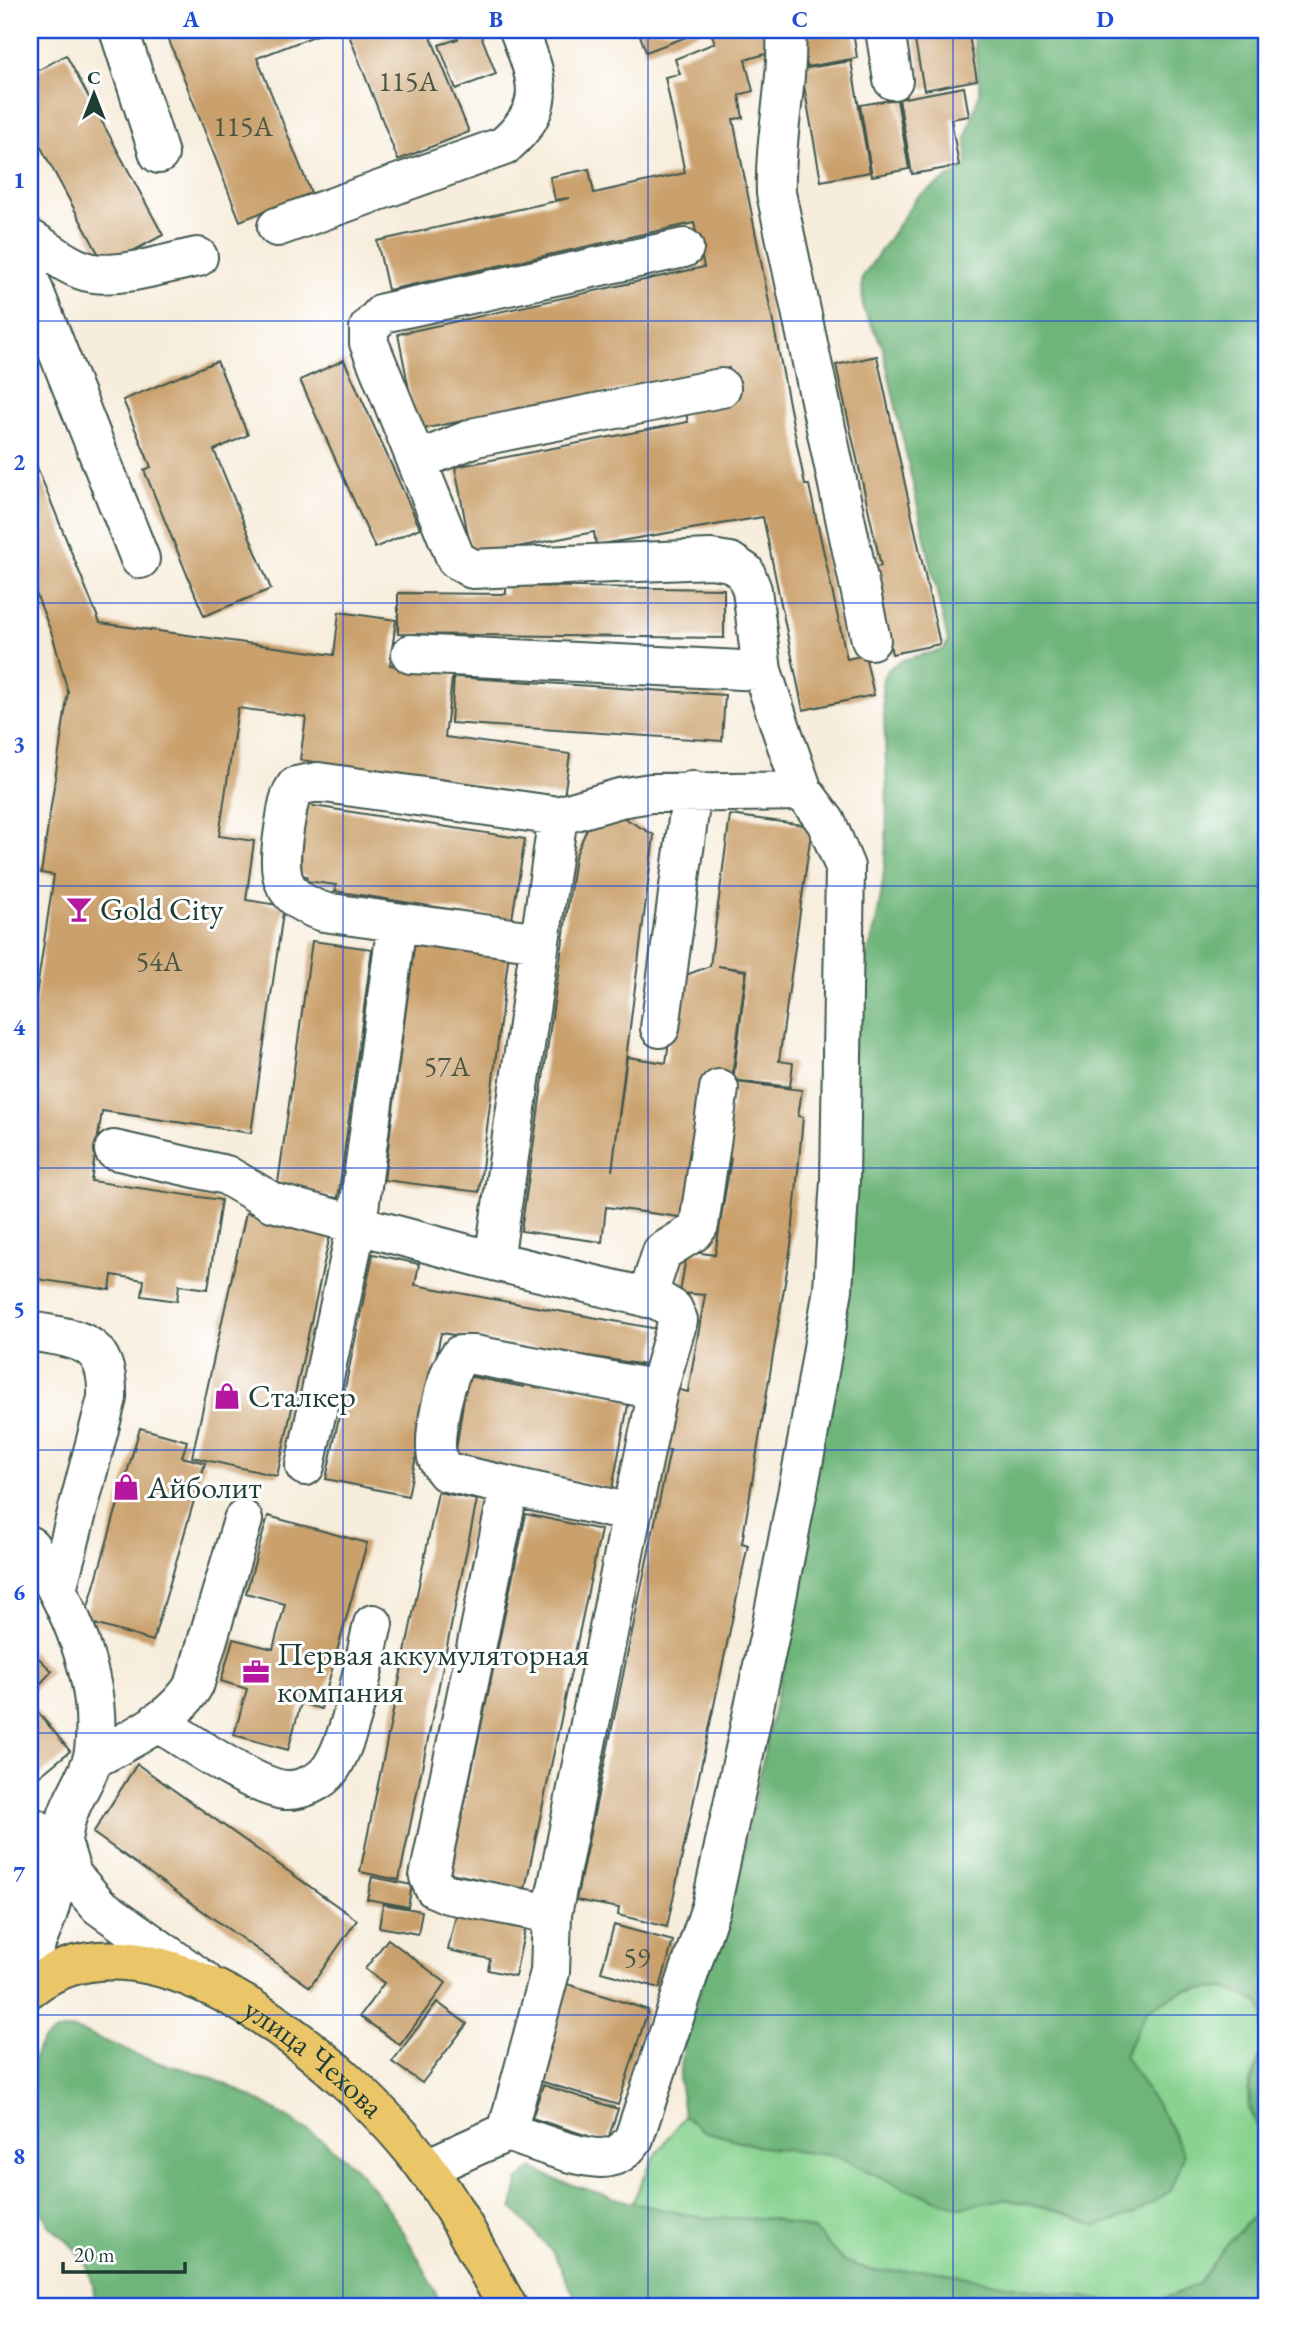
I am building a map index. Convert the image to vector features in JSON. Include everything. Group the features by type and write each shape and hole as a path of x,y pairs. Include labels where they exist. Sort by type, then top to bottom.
{"main road":[{"name":"улица Чехова","path":"30,1987 67,1967 119,1960 162,1966 210,1985 303,2044 368,2101 427,2168 507,2306"}],"lane":[{"path":"119,30 159,154"},
{"path":"277,227 504,146 526,127 535,103 536,75 519,30"},
{"path":"786,30 786,57 775,156 776,193 871,640"},
{"path":"884,30 893,80"},
{"path":"30,239 79,269 93,273 113,273 198,257"},
{"path":"427,2168 507,2132 591,2157 607,2158 623,2152 635,2138 711,1907 770,1633 807,1443 833,1289 840,1180 845,867 826,822 803,792 762,671 752,590 745,572 730,562 711,559 472,569 456,559 369,343 369,328 374,319 383,313 684,248"},
{"path":"30,281 140,559"},
{"path":"417,461 477,437 721,388"},
{"path":"411,654 762,671"},
{"path":"540,942 324,912 306,906 282,882 279,862 290,796 296,786 318,782 558,816 620,798 692,790 803,792"},
{"path":"660,1028 692,790"},
{"path":"494,1261 558,816"},
{"path":"305,1465 357,1224 397,922"},
{"path":"648,1298 662,1252 694,1232 699,1225 719,1089"},
{"path":"114,1150 226,1175 272,1202 494,1261 648,1298 673,1309 678,1320 658,1390 552,1914 550,1972 507,2132"},
{"path":"30,1331 82,1340 96,1350 105,1363 108,1379 107,1398 57,1589"},
{"path":"632,1513 446,1472 438,1460 436,1444 451,1367 460,1355 474,1354 658,1390"},
{"path":"509,1488 429,1877 434,1888 448,1894 552,1914"},
{"path":"92,1760 181,1705 195,1683 243,1520"},
{"path":"30,1546 57,1589 73,1626 94,1702 92,1760 67,1816 46,1834"},
{"path":"157,1722 253,1779 284,1790 312,1785 331,1770 344,1742 373,1624"},
{"path":"30,1958 49,1909 46,1834"},
{"path":"46,1834 72,1874 99,1906 210,1985"}],"green space":[{"path":"973,30 1266,30 1266,2020 1259,2002 1226,1988 1185,1990 1147,2010 1124,2056 1171,2127 1184,2155 1170,2191 1134,2214 1097,2226 1057,2211 1005,2199 959,2207 908,2190 836,2156 761,2147 704,2131 684,2116 679,2079 686,2034 737,1881 795,1608 814,1483 861,970 880,903 884,866 887,790 882,682 885,674 898,662 943,650 948,642 882,345 863,309 862,278 917,197 967,166 966,137 980,91"},
{"path":"1226,1988 1259,2002 1264,2020 1263,2048 1248,2094 1250,2113 1266,2148 1266,2203 1227,2244 1198,2284 1148,2306 1000,2284 934,2270 873,2271 843,2261 814,2230 770,2218 704,2218 632,2203 653,2159 684,2116 704,2131 760,2147 836,2156 908,2190 959,2207 1005,2199 1057,2211 1097,2226 1134,2214 1171,2127 1124,2056 1147,2010 1185,1990"},
{"path":"74,2029 153,2061 189,2070 233,2088 297,2124 335,2150 363,2176 389,2211 414,2250 441,2306 95,2306 93,2286 85,2262 74,2247 49,2225 40,2207 29,2135 29,2084 38,2048 54,2033"},
{"path":"1266,2044 1266,2147 1253,2117 1250,2096 1254,2074"},
{"path":"533,2168 559,2181 632,2203 704,2218 769,2218 814,2230 843,2261 873,2271 934,2270 1000,2284 1139,2306 579,2306 554,2254 513,2208 518,2181"},
{"path":"1266,2203 1266,2306 1148,2306 1198,2284 1227,2244"}],"building":[{"path":"165,30 330,30 257,58 311,193 240,221"},
{"path":"347,30 428,30 469,132 398,160"},
{"path":"454,30 479,30 496,74 456,89 439,45 458,39"},
{"path":"638,30 705,30 646,52"},
{"path":"710,30 765,30 772,52 745,60 753,91 739,95 743,118 733,119 805,485 809,485 847,659 865,655 874,695 803,710 763,517 596,545 594,532 472,556 455,467 688,422 685,408 735,398 729,368 417,430 398,334 704,267 694,223 388,290 377,241 569,198 555,200 550,177 589,169 594,193 685,173 665,77 680,74 675,59 715,43"},
{"path":"801,30 853,30 857,58 807,67"},
{"path":"913,30 968,30 977,80 924,90"},
{"path":"66,55 163,235 105,266 30,127 30,75"},
{"path":"851,61 870,172 821,181 801,69"},
{"path":"964,87 969,116 951,119 959,166 912,174 899,99"},
{"path":"897,99 909,169 872,176 860,105"},
{"path":"877,356 940,644 892,654 873,568 881,566 836,365"},
{"path":"344,360 420,528 375,548 300,380"},
{"path":"217,361 248,435 214,450 271,589 204,616 144,470 151,467 123,400"},
{"path":"30,450 100,623 334,655 339,612 396,620 390,665 453,672 445,737 570,754 564,797 300,760 306,717 238,708 219,836 254,841 246,900 284,906 251,1133 102,1111 91,1181 221,1200 208,1289 179,1285 177,1301 142,1296 144,1280 112,1275 110,1290 30,1278 30,1016 33,1016 54,875 41,873 68,692 53,637 30,578"},
{"path":"506,586 724,589 724,638 398,634 398,593 506,594"},
{"path":"454,677 725,695 722,741 451,723"},
{"path":"301,804 525,839 512,919 335,891 336,885 306,881 307,876 295,874"},
{"path":"730,815 812,826 779,1061 793,1063 790,1087 733,1080 747,970 718,966 746,971 732,1077 706,1074 687,1218 606,1207 602,1242 521,1231 575,857 588,826 622,817 654,835 612,1171 627,1057 666,1063 678,978 710,966"},
{"path":"415,939 509,952 479,1192 384,1180"},
{"path":"312,941 372,949 338,1198 277,1190"},
{"path":"735,1082 802,1090 798,1116 803,1117 791,1246 742,1543 748,1545 667,1927 618,1915 619,1908 576,1900 670,1450 663,1450 676,1389 688,1392 705,1295 680,1293 687,1251 715,1255 731,1158 724,1158"},
{"path":"246,1213 331,1231 277,1476 192,1457"},
{"path":"373,1254 419,1264 415,1285 658,1329 652,1366 441,1333 408,1496 326,1479"},
{"path":"467,1376 524,1387 526,1379 629,1400 612,1489 455,1457"},
{"path":"140,1428 187,1441 182,1457 205,1463 153,1641 84,1621"},
{"path":"438,1492 477,1500 399,1880 360,1872"},
{"path":"526,1514 601,1530 525,1889 450,1873"},
{"path":"268,1516 367,1543 321,1709 301,1703 288,1750 234,1735 247,1689 221,1681 233,1639 273,1649 285,1604 246,1593"},
{"path":"30,1650 52,1671 30,1695"},
{"path":"32,1705 70,1751 30,1784 30,1707"},
{"path":"137,1764 357,1920 310,1987 93,1833"},
{"path":"372,1877 412,1885 408,1907 367,1899"},
{"path":"383,1904 422,1911 418,1934 379,1927"},
{"path":"456,1915 525,1929 515,1976 488,1970 490,1959 448,1950"},
{"path":"614,1925 673,1941 660,1988 601,1972"},
{"path":"388,1939 446,1983 400,2045 360,2016 384,1983 365,1969"},
{"path":"567,1984 648,2010 618,2105 540,2081 551,2048 547,2046"},
{"path":"437,2002 467,2024 422,2083 392,2062"},
{"path":"543,2085 618,2109 607,2142 532,2118"}],"place":[{"name":"Gold City","path":"79,909"},
{"name":"Сталкер","path":"227,1396"},
{"name":"Айболит","path":"126,1487"},
{"name":"Первая аккумуляторная компания","path":"256,1672"}]}
